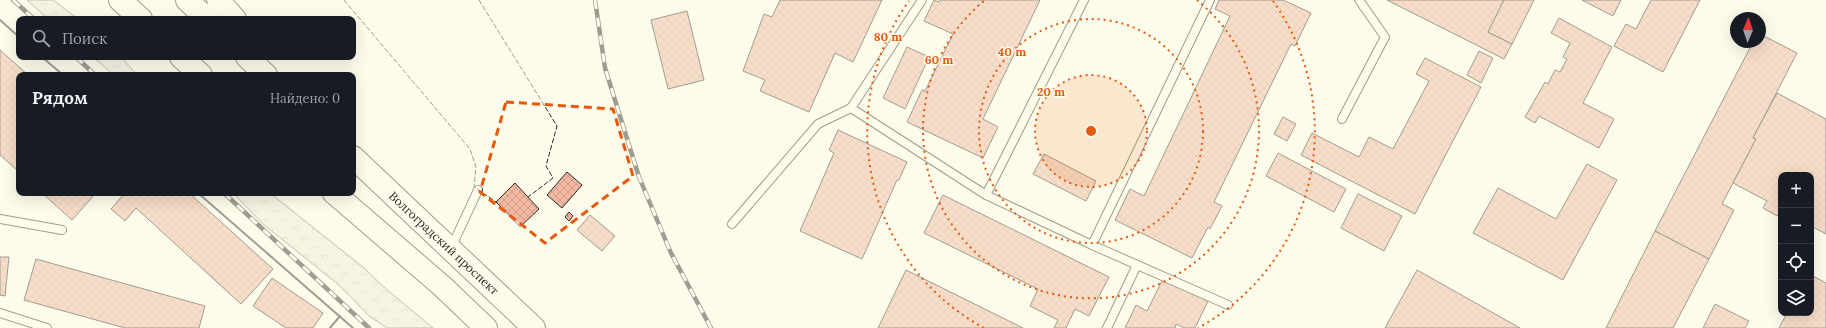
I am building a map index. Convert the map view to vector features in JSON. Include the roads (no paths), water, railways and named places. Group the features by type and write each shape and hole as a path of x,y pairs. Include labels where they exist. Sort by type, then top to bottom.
{"main road":[{"path":"120,0 138,16"},
{"path":"187,0 204,16"},
{"path":"218,0 232,16"},
{"path":"184,60 198,72"},
{"path":"250,60 263,72"},
{"path":"271,60 281,72"},
{"name":"Волгоградский проспект","path":"358,161 534,328"},
{"path":"337,196 442,286 486,328"}],"lane":[{"path":"732,224 818,124 851,108 922,0"},
{"path":"986,195 1084,0"},
{"path":"1092,245 1210,0"},
{"path":"1342,120 1385,37 1359,0"},
{"path":"851,108 986,195 1092,245 1228,305"},
{"path":"450,249 478,190"},
{"path":"0,219 62,230"},
{"path":"1107,328 1137,265"},
{"path":"0,313 47,328"}],"railway":[{"path":"13,0 31,16"},
{"path":"595,0 605,68 639,177 671,253 711,328"},
{"path":"79,60 92,72"},
{"path":"227,196 369,328"}]}
